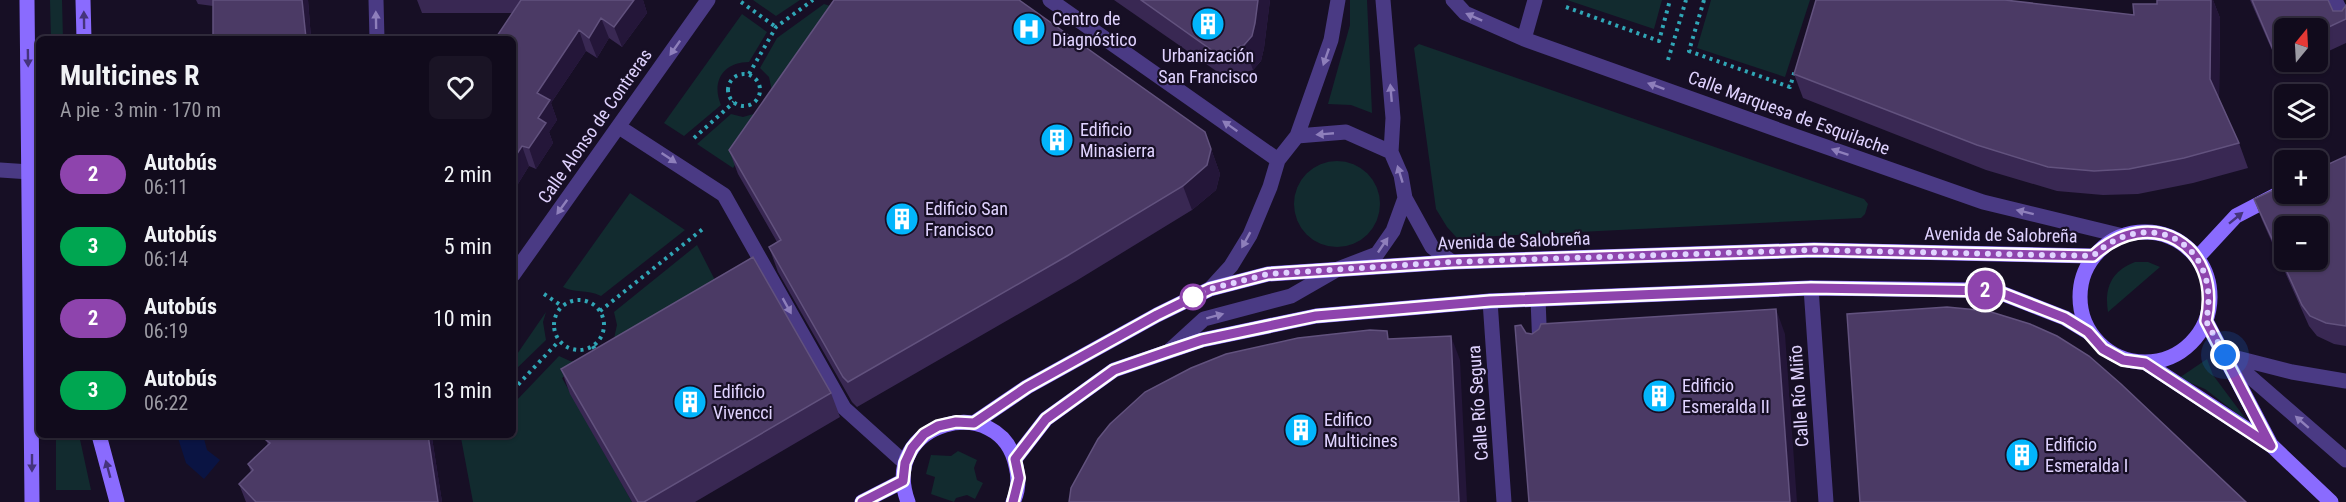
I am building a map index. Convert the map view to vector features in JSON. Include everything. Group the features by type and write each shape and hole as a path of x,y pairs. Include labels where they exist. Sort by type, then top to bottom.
{"main road":[{"path":"27,0 32,502"},
{"path":"83,0 84,36"},
{"path":"2197,258 2236,216 2274,196"},
{"path":"1015,459 1046,419 1114,370 1202,340 1316,316 1490,301 1811,288 1996,291 2065,318 2088,332 2103,349 2123,360 2145,363 2165,360 2182,351 2196,339 2206,321 2210,302 2208,281 2197,258 2189,249 2169,236 2140,232 2107,243 2093,256 2083,273 2079,293 2081,313 2088,332"},
{"name":"Avenida de Salobreña","path":"974,423 1027,387 1157,315 1210,289 1268,274 1452,262 1814,250 2093,256"},
{"path":"2206,321 2271,446"},
{"path":"2145,363 2271,446 2331,502"},
{"path":"908,502 903,481 905,463 912,448 924,434 938,426 956,422 974,423 990,429 1005,442 1015,459 1019,478 1013,502"},
{"path":"100,438 117,502"},
{"path":"862,502 903,481"}],"street":[{"path":"376,0 377,36"},
{"name":"Calle Alonso de Contreras","path":"516,271 708,0"},
{"path":"1050,0 1278,160"},
{"path":"1210,289 1231,266 1250,235 1270,187 1278,160 1298,136 1331,40 1338,0"},
{"path":"1383,0 1393,118 1391,152 1401,175 1405,198 1432,247 1452,262"},
{"name":"Calle Marquesa de Esquilache","path":"1453,0 1465,13 1524,39 1983,202 2123,236"},
{"path":"1524,39 1535,0"},
{"path":"2335,0 2346,23"},
{"path":"619,127 724,195 844,408 905,463"},
{"path":"1298,136 1346,132 1391,152"},
{"path":"0,170 30,172"},
{"path":"1169,351 1204,319 1291,296 1338,269 1377,254 1393,231 1405,198"},
{"name":"Calle Río Miño","path":"1811,288 1826,502"},
{"path":"1538,299 1540,350"},
{"name":"Calle Río Segura","path":"1490,301 1504,502"},
{"path":"2225,355 2292,372 2346,381"},
{"path":"2225,355 2346,460"}],"path":[{"path":"749,74 776,27 813,0"},
{"path":"1560,4 1659,40 1670,0"},
{"path":"1660,87 1686,0"},
{"path":"1704,0 1689,51 1790,87 1797,65"},
{"path":"741,2 776,27"},
{"path":"749,74 760,85 761,90 757,100 743,106 734,102 728,93 730,82 738,75 749,74"},
{"path":"686,145 734,102"},
{"path":"600,311 704,228"},
{"path":"544,294 562,306"},
{"path":"582,300 592,304 600,311 604,320 603,330 600,339 593,346 584,350 575,350 559,341 553,323 562,306 571,301 582,300"},
{"path":"516,387 559,341"},
{"path":"593,346 598,356"}],"green space":[{"path":"50,0 62,0 63,36 51,36"},
{"path":"753,0 800,0 776,16"},
{"path":"1350,0 1367,0 1372,113 1351,105 1328,104 1350,25"},
{"path":"1567,0 1662,0 1654,29"},
{"path":"1711,0 1810,0 1785,77 1697,48"},
{"path":"824,4 843,10 772,91 769,77 760,68 777,38"},
{"path":"742,14 767,32 749,62 732,65 721,75 718,97 721,105 684,136 664,123"},
{"path":"1419,44 1864,199 1868,204 1865,214 1861,218 1457,238 1436,209 1414,48"},
{"path":"757,113 771,113 733,168 697,144 731,114 743,117"},
{"path":"1337,161 1361,168 1373,180 1380,204 1373,228 1361,240 1337,247 1313,240 1301,228 1294,204 1301,180 1313,168"},
{"path":"630,193 685,230 601,296 563,287"},
{"path":"697,245 718,286 613,343 617,325 614,312"},
{"path":"2135,262 2148,262 2160,267 2108,312 2107,295 2111,281 2121,270"},
{"path":"546,312 543,322 546,340 516,369 516,356"},
{"path":"559,356 570,361 585,363 562,378 632,502 473,502 461,438 516,438 516,401"},
{"path":"2207,359 2213,375 2248,422 2205,389 2179,378"},
{"path":"56,438 80,438 91,490 56,490"},
{"path":"958,451 977,460 974,468 977,480 983,483 975,499 967,495 956,498 954,502 931,494 935,477 926,474 931,455 951,456"}],"shaded area":[{"path":"178,438 204,438 207,450 220,460 204,479 186,463"}],"building":[{"path":"213,0 302,0 306,36 213,36"},
{"path":"521,0 634,0 614,27 601,18 589,38 579,30 537,93 550,100 538,118 546,123 529,148 522,146 516,155 516,36 497,36"},
{"path":"834,0 1019,0 1205,132 1211,149 1207,165 1183,186 1067,256 848,382 769,247 781,240 729,150"},
{"path":"1141,0 1258,0 1252,36 1244,45 1225,52 1213,51"},
{"path":"1816,0 2005,0 2134,15 2133,4 2157,4 2157,0 2211,0 2210,79 2239,143 2184,158 2129,169 2094,171 2048,167 1977,145 1794,74"},
{"path":"2252,0 2328,0 2333,11 2342,11 2346,5 2346,19 2328,27 2328,18 2274,18 2274,52"},
{"path":"2346,156 2346,326 2326,323 2310,316 2302,305 2286,270 2328,270 2328,216 2274,216 2274,243 2254,199 2274,190 2274,204 2328,204 2328,164"},
{"name":"Edificio Vivencci","path":"753,257 831,393 644,502 638,502 561,369"},
{"name":"Edificio Esmeralda I","path":"1947,307 1988,311 2030,324 2057,336 2089,356 2246,502 1860,502 1847,314"},
{"name":"Edificio Esmeralda II","path":"1776,309 1790,502 1529,502 1515,326 1521,325 1526,333 1532,334 1539,329 1541,324"},
{"name":"Edifico Multicines","path":"1370,330 1387,331 1388,339 1451,336 1459,502 1069,502 1071,488 1098,439 1110,424 1145,392 1191,368 1226,354 1298,338"},
{"path":"268,438 428,438 438,502 256,502 239,484 253,470 248,464 270,443 266,440"}],"bus line":[{"name":"2","path":"862,502 903,481 905,463 912,448 924,434 938,426 956,422 974,423 1027,387 1157,315 1210,289 1268,274 1452,262 1814,250 2093,256 2107,243 2140,232 2169,236 2189,249 2197,258 2208,281 2210,302 2206,321 2271,446 2145,363 2123,360 2103,349 2088,332 2065,318 1996,291 1811,288 1490,301 1316,316 1202,340 1114,370 1046,419 1035,432 1015,459 1019,478 1013,502"}],"place":[{"name":"Urbanización San Francisco","path":"1208,24"},
{"name":"Centro de Diagnóstico","path":"1029,29"},
{"name":"Edificio Minasierra","path":"1057,140"},
{"name":"Edificio San Francisco","path":"902,219"},
{"name":"Edificio Esmeralda II","path":"1659,396"},
{"name":"Edificio Vivencci","path":"690,402"},
{"name":"Edifico Multicines","path":"1301,430"},
{"name":"Edificio Esmeralda I","path":"2022,455"}],"route":[{"path":"1193,297 1210,289 1268,274 1452,262 1814,250 2093,256 2107,243 2140,232 2169,236 2189,249 2197,258 2208,281 2210,302 2206,321 2225,355"}]}
